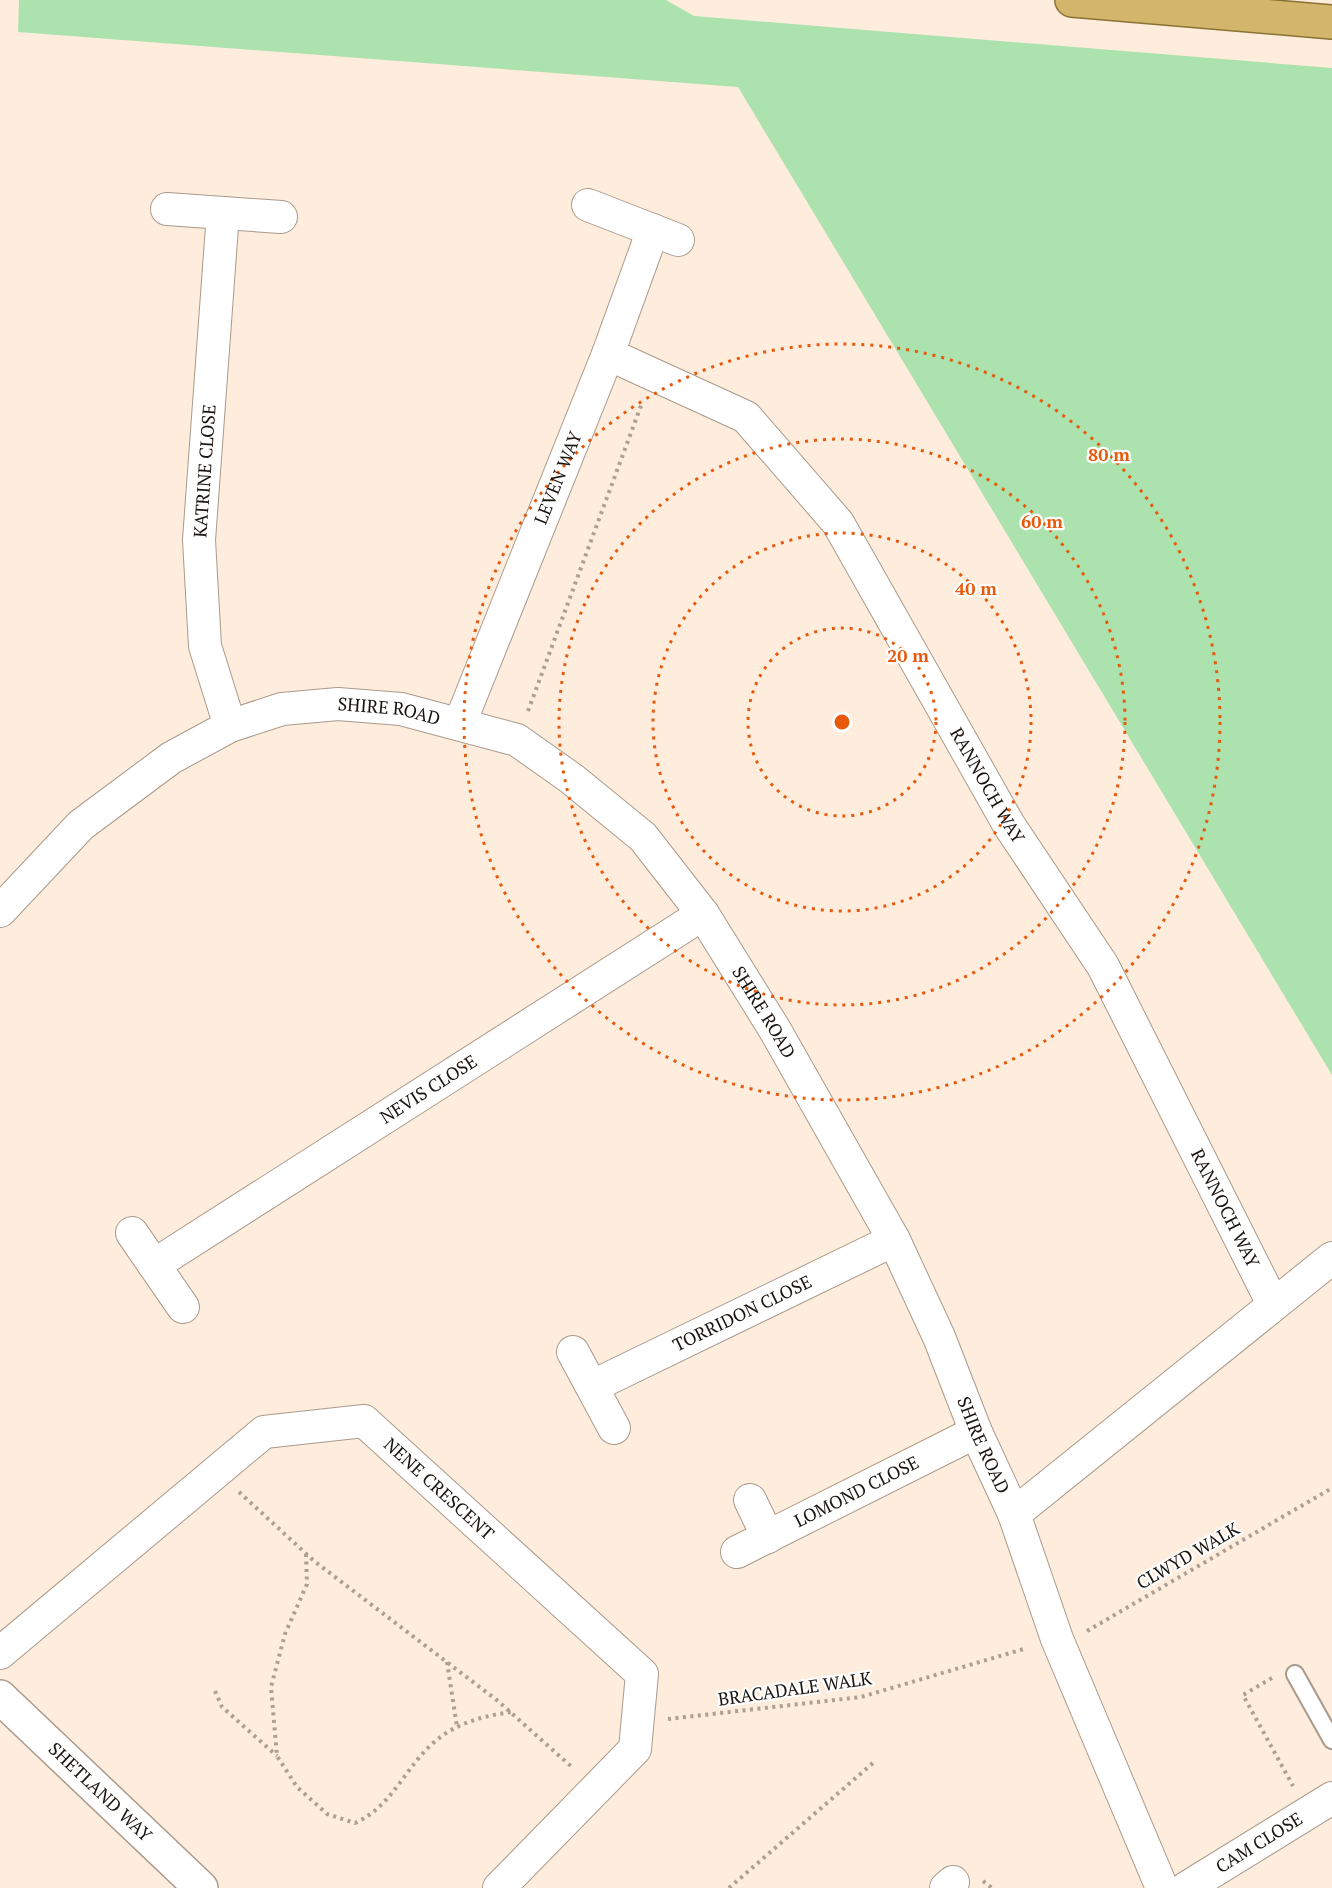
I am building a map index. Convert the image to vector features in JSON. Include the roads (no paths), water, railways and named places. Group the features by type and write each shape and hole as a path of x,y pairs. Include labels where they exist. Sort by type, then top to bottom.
{"highway":[{"path":"1072,0 1332,22"}],"street":[{"name":"LEVEN WAY","path":"460,723 609,354 666,235 588,205"},
{"path":"167,209 281,217"},
{"name":"KATRINE CLOSE","path":"223,213 199,540 205,646 230,726"},
{"name":"RANNOCH WAY","path":"609,354 746,417 838,523 1009,825 1103,966 1273,1304"},
{"name":"SHIRE ROAD","path":"0,910 81,825 171,758 230,726 282,709 338,704 402,709 517,740 572,779 643,837 703,914 775,1030 894,1240 939,1337 976,1432 1014,1514 1061,1647 1162,1888"},
{"name":"NEVIS CLOSE","path":"154,1265 703,914"},
{"path":"132,1233 183,1307"},
{"name":"TORRIDON CLOSE","path":"593,1386 894,1240"},
{"path":"1014,1514 1332,1258"},
{"path":"573,1352 614,1428"},
{"name":"NENE CRESCENT","path":"0,1653 264,1432 364,1421 642,1674 634,1749 499,1888"},
{"name":"LOMOND CLOSE","path":"737,1552 976,1432"},
{"path":"750,1500 768,1537"},
{"name":"SHETLAND WAY","path":"0,1696 201,1888"},
{"name":"CAM CLOSE","path":"1186,1888 1320,1805"}],"lane":[{"path":"1288,1674 1332,1740"}]}
